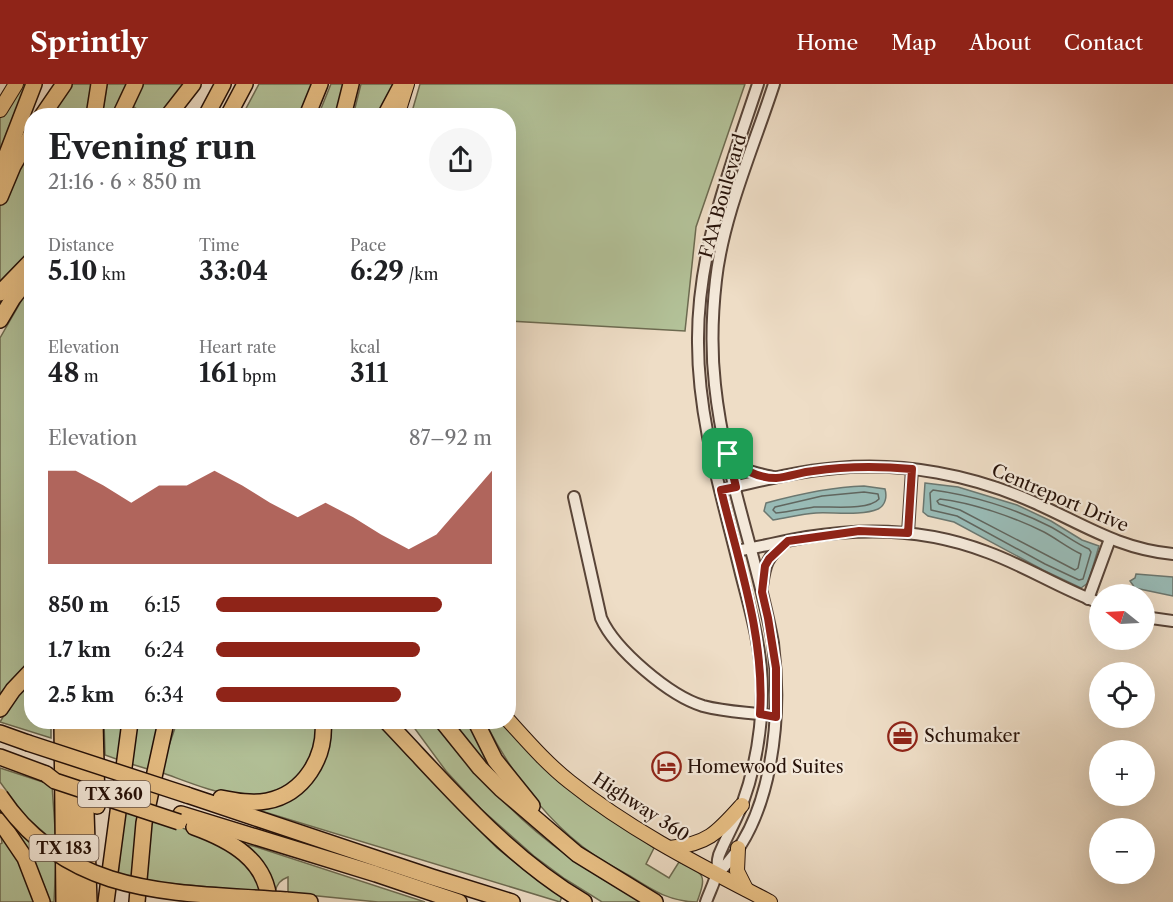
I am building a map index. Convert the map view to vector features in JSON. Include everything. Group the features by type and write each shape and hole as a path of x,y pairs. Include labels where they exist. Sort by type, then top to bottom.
{"highway":[{"path":"25,108 34,84"},
{"path":"48,108 64,84"},
{"path":"95,108 99,84"},
{"path":"124,108 135,84"},
{"path":"174,108 193,84"},
{"path":"200,108 213,84"},
{"path":"210,108 223,84"},
{"path":"219,108 232,84"},
{"path":"232,108 245,84"},
{"path":"310,108 320,84"},
{"path":"345,108 351,84"},
{"path":"389,108 402,84"},
{"path":"0,171 24,110"},
{"path":"0,197 24,147"},
{"path":"0,293 24,268"},
{"path":"0,320 24,284"},
{"path":"0,709 24,678"},
{"name":"TX 183","path":"64,902 65,729"},
{"path":"68,729 73,742 75,902"},
{"path":"84,729 89,902"},
{"name":"TX 183","path":"95,729 98,902"},
{"path":"106,902 129,729"},
{"path":"138,901 144,823 166,729"},
{"path":"188,792 249,802 269,801 287,794 304,781 318,758 323,729"},
{"path":"394,729 491,831 520,856 584,902"},
{"path":"407,729 441,778"},
{"path":"449,729 480,768 501,789 577,854 655,902"},
{"path":"480,729 495,760 547,827"},
{"name":"TX 360","path":"0,733 135,778 188,792 432,878 512,902"},
{"name":"TX 360","path":"0,757 180,818 376,874 459,902"},
{"path":"0,796 17,818 43,843 69,861 106,879 150,889 310,902"},
{"path":"180,818 229,843 250,857 268,887 269,902"},
{"path":"0,821 25,858 42,902"}],"main road":[{"path":"0,110 16,84"},
{"path":"400,108 407,84"},
{"name":"Highway 360","path":"516,728 569,781 609,811 669,848 770,902"},
{"path":"669,848 697,844 707,839 742,805"},
{"path":"738,848 737,871 746,889"}],"street":[{"name":"FAA Boulevard","path":"717,874 717,858 742,805 754,764 762,690 759,653 707,430 699,375 699,311 702,275 718,202 758,84"},
{"name":"FAA Boulevard","path":"707,898 717,874 728,863 750,825 759,801 771,754 776,717 776,668 768,618 728,454 715,385 712,341 716,278 723,243 774,84"},
{"path":"699,311 714,312"},
{"path":"728,454 734,464 776,478"},
{"name":"Centreport Drive","path":"721,490 837,468 862,466 912,469 966,478 1008,492 1110,539 1173,554"},
{"path":"908,533 912,469"},
{"path":"574,497 600,618 610,635 658,681 683,698 702,706 736,714 776,717"},
{"path":"736,551 859,531 908,533 953,541 988,552 1088,599 1110,539"},
{"path":"762,592 765,566 773,554 788,541"},
{"path":"1155,619 1173,621"}],"green space":[{"path":"21,84 29,84 0,161 0,118"},
{"path":"70,84 95,84 90,108 54,108"},
{"path":"107,84 127,84 116,108 103,108"},
{"path":"142,84 185,84 166,108 135,108 132,106"},
{"path":"259,84 316,84 307,108 246,108"},
{"path":"331,84 345,84 339,108 321,108"},
{"path":"361,84 394,84 382,108 355,108"},
{"path":"420,84 745,84 696,227 685,331 516,321 516,108 413,108"},
{"path":"24,155 24,260 0,286 0,205"},
{"path":"24,296 24,667 0,695 0,338"},
{"path":"24,688 24,729 51,729 51,738 0,722"},
{"path":"104,729 123,729 119,760 105,755"},
{"path":"136,729 160,729 151,770 131,764"},
{"path":"175,729 317,729 314,751 308,763 284,788 267,795 231,795 160,772"},
{"path":"324,729 384,729 497,848 562,896 560,902 258,810 259,807 293,794"},
{"path":"415,729 444,729 488,784 528,825 584,867 643,902 602,902 565,879 534,856 481,809 446,771"},
{"path":"457,729 475,729 491,759 486,765"},
{"path":"489,729 509,729 576,793 654,848 646,864 669,878 679,862 699,872 703,880 697,902 678,900 654,890 603,861 577,842 545,812 506,759"},
{"path":"0,768 52,785 56,843 25,816 0,782"},
{"path":"0,806 56,859 54,902 50,902 35,867 0,815"},
{"path":"125,809 141,814 134,879 118,874"},
{"path":"150,817 194,832 245,859 263,892 145,881"},
{"path":"0,830 15,852 36,902 0,902 0,844 2,843"},
{"path":"248,845 425,902 378,902 288,893 288,877 279,883 275,892 245,846"}],"water":[{"path":"925,483 958,487 1017,505 1051,521 1082,540 1099,546 1088,583 1081,588 954,522 928,516 923,512"},
{"path":"864,486 885,489 885,500 881,507 864,512 816,513 773,520 764,511 766,503 778,500 827,489"},
{"path":"1136,574 1173,577 1173,596 1155,592 1155,584 1132,584 1130,581 1135,578"}],"place":[{"name":"Schumaker","path":"903,736"},
{"name":"Homewood Suites","path":"666,767"}],"route":[{"path":"728,454 734,464 776,478 813,471 862,466 912,469 908,533 859,531 788,541 778,549 765,566 762,592 776,668 776,717 760,714 762,690 757,642 721,490 736,487 728,454"}]}
